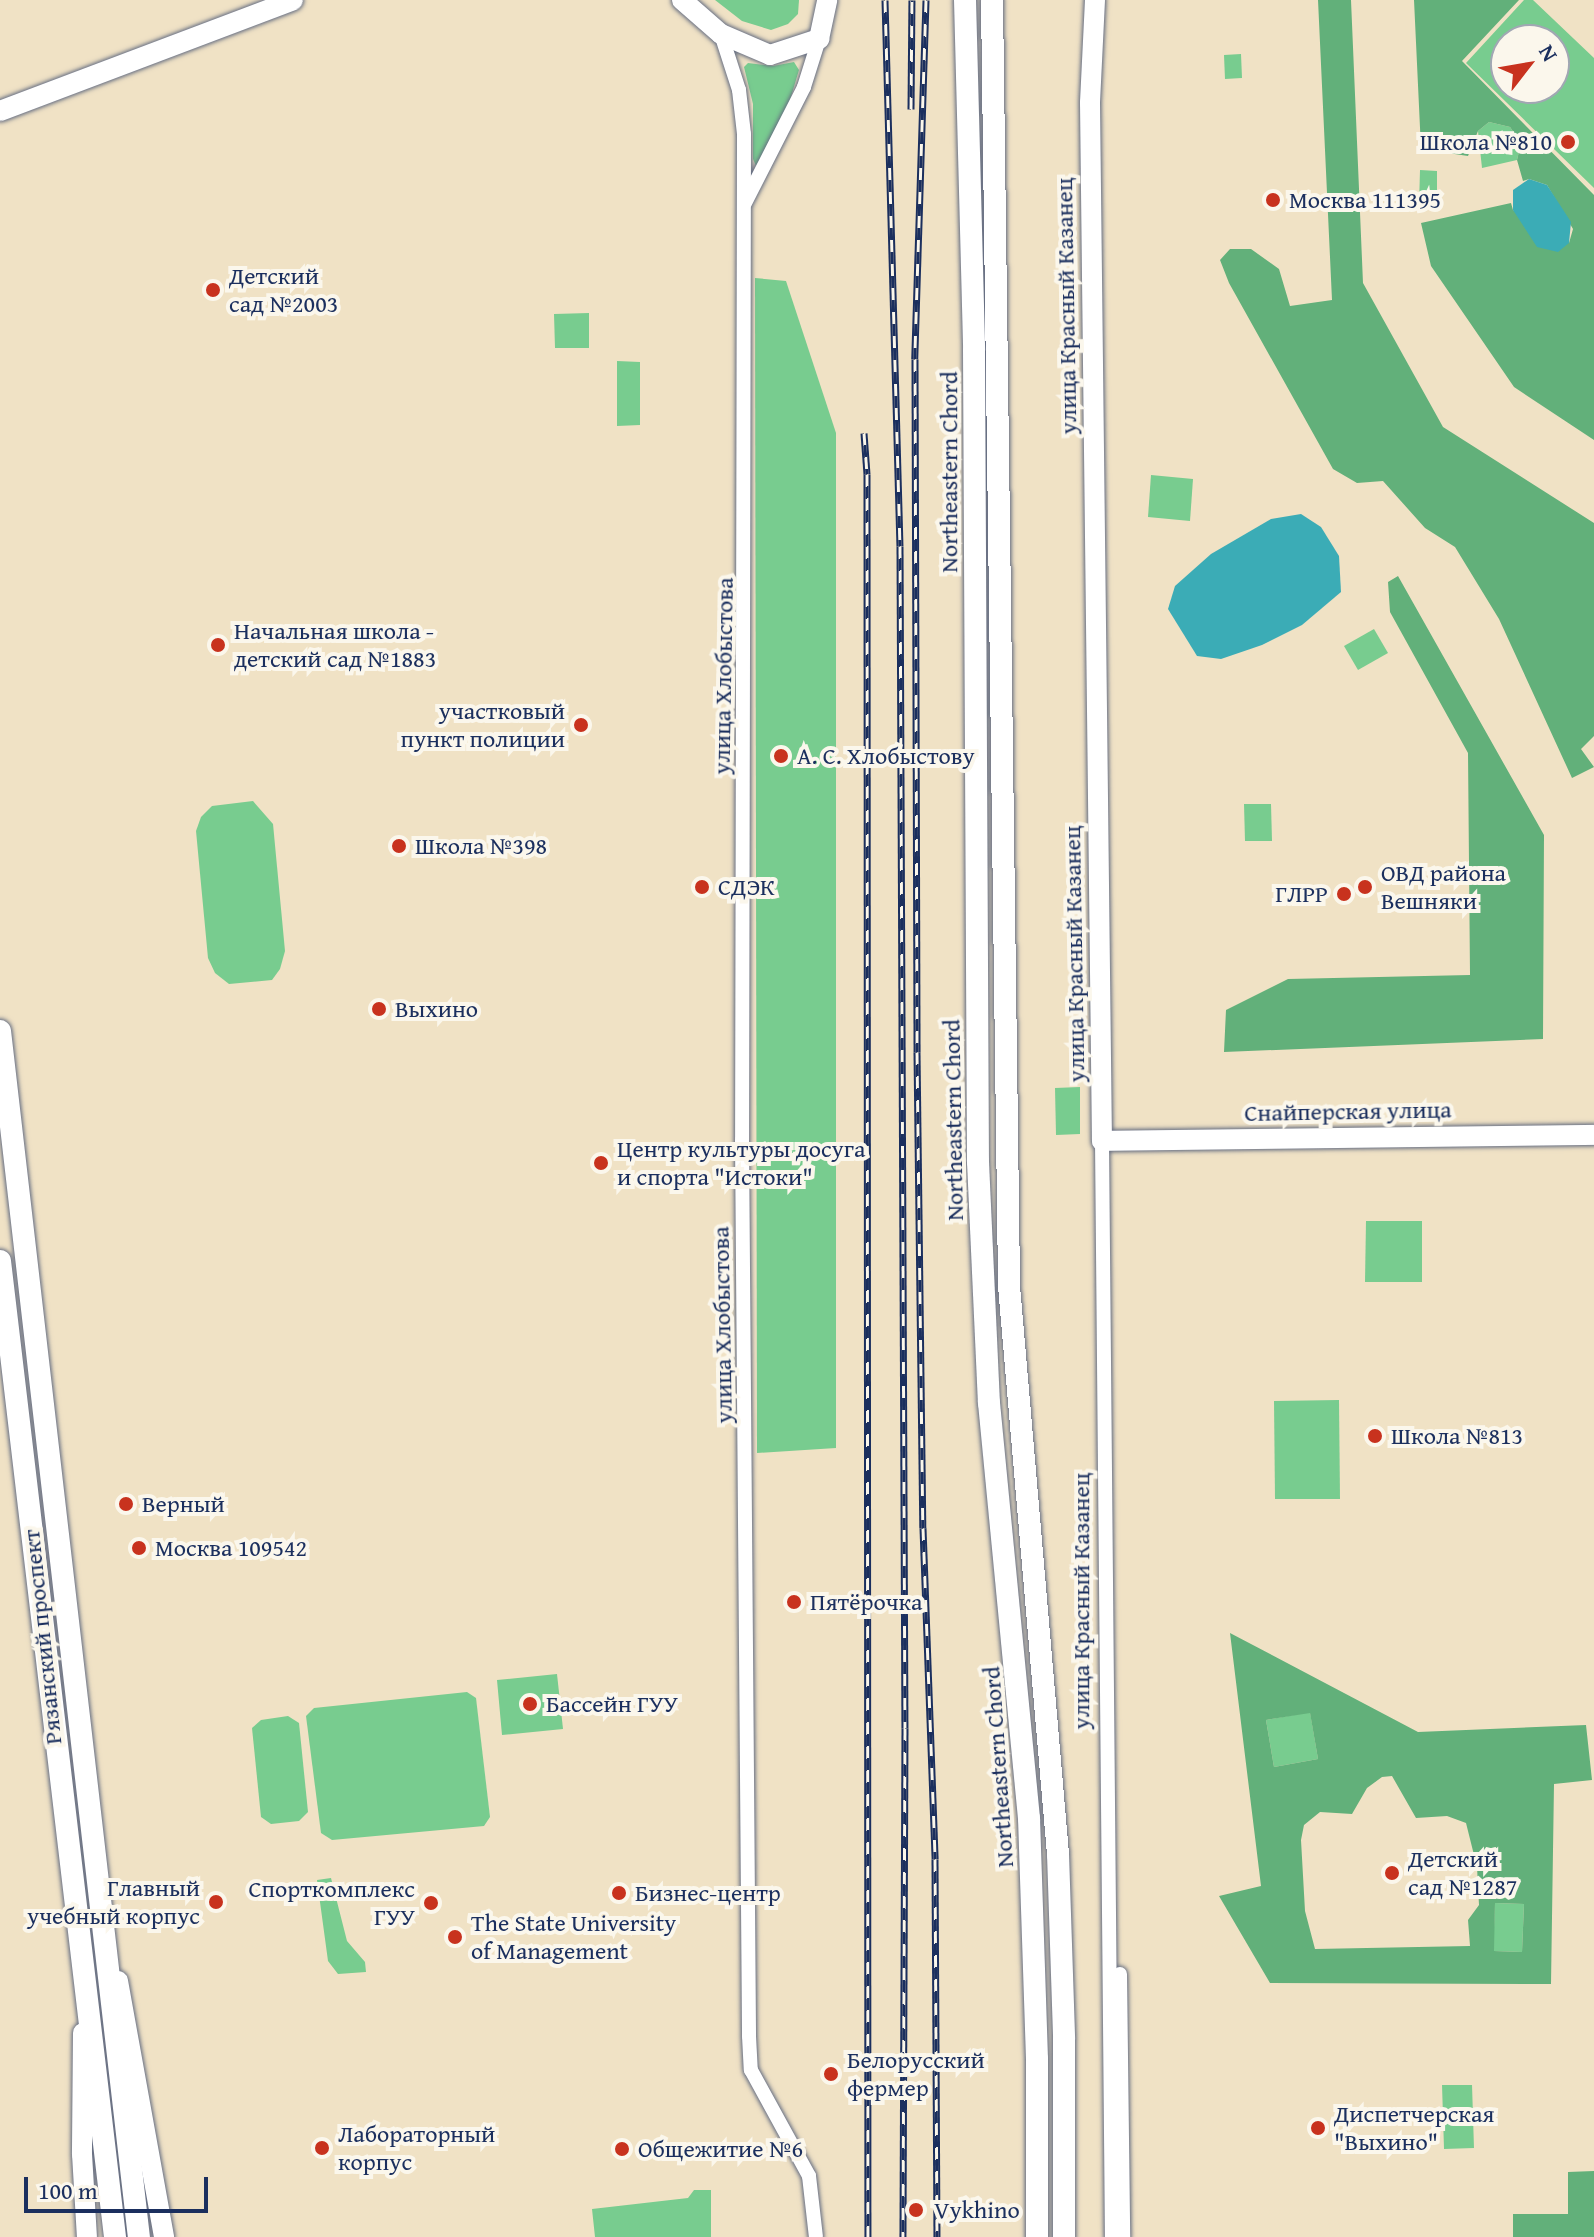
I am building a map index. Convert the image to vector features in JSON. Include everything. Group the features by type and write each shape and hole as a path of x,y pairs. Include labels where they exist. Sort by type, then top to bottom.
{"main road":[{"name":"Northeastern Chord","path":"965,0 974,365 978,1162 989,1403 1029,1818 1037,2044 1037,2237"},
{"name":"Northeastern Chord","path":"992,0 1009,1286 1024,1497 1054,1794 1062,1945 1064,2237"},
{"name":"Рязанский проспект","path":"0,1031 92,1854 139,2237"},
{"name":"Рязанский проспект","path":"0,1261 115,2237"}],"street":[{"path":"0,111 293,0"},
{"path":"682,0 721,34 770,55 819,39 827,0"},
{"name":"улица Красный Казанец","path":"1095,0 1090,103 1112,2237"},
{"name":"улица Хлобыстова","path":"721,34 739,90 745,204 741,1008 749,2036 751,2070 809,2176 814,2197 816,2237"},
{"name":"улица Хлобыстова","path":"745,204 804,87 819,39"},
{"name":"Снайперская улица","path":"1102,1141 1594,1135"},
{"path":"92,1854 138,2077 164,2237"},
{"name":"улица Красный Казанец","path":"1109,1907 1118,1934 1123,2237"},
{"path":"84,1969 82,2154 87,2237"}],"green space":[{"path":"715,0 799,0 798,14 788,24 771,30 742,21"},
{"path":"1318,0 1351,0 1363,283 1443,427 1594,523 1594,736 1581,749 1594,767 1572,778 1499,619 1455,547 1425,528 1383,481 1357,483 1333,469 1229,283 1220,260 1230,249 1251,249 1279,269 1290,306 1332,300"},
{"path":"1414,0 1519,0 1497,24 1490,24 1490,31 1462,61 1490,89 1490,104 1504,104 1594,195 1594,440 1514,387 1431,266 1421,223 1511,203 1513,210 1569,243 1573,229 1547,185 1529,179 1523,181 1517,160 1521,143 1510,127 1489,122 1478,131 1468,156 1421,149"},
{"path":"1524,0 1533,0 1558,24 1502,24"},
{"path":"1570,35 1594,58 1594,188 1508,104 1570,104"},
{"path":"1490,37 1490,86 1466,63"},
{"path":"1241,54 1242,78 1225,79 1224,55"},
{"path":"794,62 799,70 787,110 760,165 756,166 753,159 753,104 744,67 748,63 773,66"},
{"path":"1489,122 1510,127 1521,143 1517,160 1482,168 1478,131"},
{"path":"1420,170 1437,171 1437,205 1419,205"},
{"path":"755,278 786,281 836,433 836,1448 757,1453"},
{"path":"589,313 589,348 555,348 554,314"},
{"path":"617,361 640,362 640,425 617,426"},
{"path":"1151,475 1193,479 1190,521 1148,517"},
{"path":"1398,576 1544,835 1543,1039 1224,1052 1226,1010 1288,979 1470,975 1468,753 1390,612 1388,582"},
{"path":"1374,629 1388,653 1358,670 1344,646"},
{"path":"253,801 273,824 285,951 280,969 272,980 229,984 215,973 208,958 196,831 201,817 212,806"},
{"path":"1244,804 1271,804 1272,841 1245,841"},
{"path":"1080,1087 1080,1134 1056,1135 1055,1088"},
{"path":"1366,1221 1422,1221 1422,1282 1365,1282"},
{"path":"1339,1400 1340,1499 1275,1499 1274,1401"},
{"path":"1230,1633 1418,1732 1586,1725 1592,1780 1554,1784 1551,1984 1270,1983 1219,1896 1261,1886","holes":["1310,1713 1318,1759 1274,1767 1266,1720","1392,1776 1416,1818 1447,1816 1466,1823 1477,1867 1479,1905 1468,1920 1470,1946 1315,1949 1305,1911 1301,1840 1304,1825 1320,1812 1352,1814 1367,1788 1382,1777","1495,1903 1524,1904 1522,1952 1494,1951"]},
{"name":"Бассейн ГУУ","path":"557,1674 563,1729 502,1735 497,1680"},
{"path":"467,1692 476,1698 490,1817 484,1826 332,1840 321,1833 306,1716 314,1708"},
{"path":"1310,1712 1318,1759 1274,1767 1266,1720"},
{"path":"288,1716 299,1723 308,1812 299,1821 271,1824 261,1817 252,1728 261,1720"},
{"path":"331,1878 347,1941 365,1962 366,1972 338,1974 328,1961 317,1880"},
{"path":"1495,1903 1524,1904 1522,1952 1493,1951"},
{"path":"1442,2085 1472,2085 1474,2148 1444,2149"},
{"path":"1594,2171 1594,2237 1513,2237 1513,2214 1568,2214 1568,2172"},
{"path":"694,2190 711,2190 711,2237 595,2237 592,2209 688,2198"}],"water":[{"path":"1529,179 1547,185 1571,222 1569,243 1558,252 1537,247 1513,210 1513,190"},
{"path":"1301,514 1321,527 1339,556 1341,592 1302,625 1262,645 1221,659 1197,656 1168,609 1175,586 1211,554 1271,519"}],"railway":[{"path":"885,0 900,546 905,1728 903,2237"},
{"path":"911,109 912,0"},
{"path":"926,0 915,359 917,1052 923,1528 935,1859 937,2237"},
{"path":"864,433 867,474 868,2237"}],"place":[{"name":"Школа №810","path":"1568,142"},
{"name":"Москва 111395","path":"1273,200"},
{"name":"Детский сад №2003","path":"213,290"},
{"name":"Начальная школа - детский сад №1883","path":"218,645"},
{"name":"участковый пункт полиции","path":"581,725"},
{"name":"А. С. Хлобыстову","path":"781,756"},
{"name":"Школа №398","path":"399,846"},
{"name":"СДЭК","path":"702,887"},
{"name":"ОВД района Вешняки","path":"1365,887"},
{"name":"ГЛРР","path":"1344,894"},
{"name":"Выхино","path":"379,1009"},
{"name":"Центр культуры досуга и спорта \"Истоки\"","path":"601,1163"},
{"name":"Школа №813","path":"1375,1436"},
{"name":"Верный","path":"126,1504"},
{"name":"Москва 109542","path":"139,1548"},
{"name":"Пятёрочка","path":"794,1602"},
{"name":"Бассейн ГУУ","path":"530,1704"},
{"name":"Детский сад №1287","path":"1392,1873"},
{"name":"Бизнес-центр","path":"619,1893"},
{"name":"Главный учебный корпус","path":"216,1902"},
{"name":"Спорткомплекс ГУУ","path":"431,1903"},
{"name":"The State University of Management","path":"455,1937"},
{"name":"Белорусский фермер","path":"831,2074"},
{"name":"Диспетчерская \"Выхино\"","path":"1318,2128"},
{"name":"Лабораторный корпус","path":"322,2148"},
{"name":"Общежитие №6","path":"622,2149"},
{"name":"Vykhino","path":"916,2210"}]}
